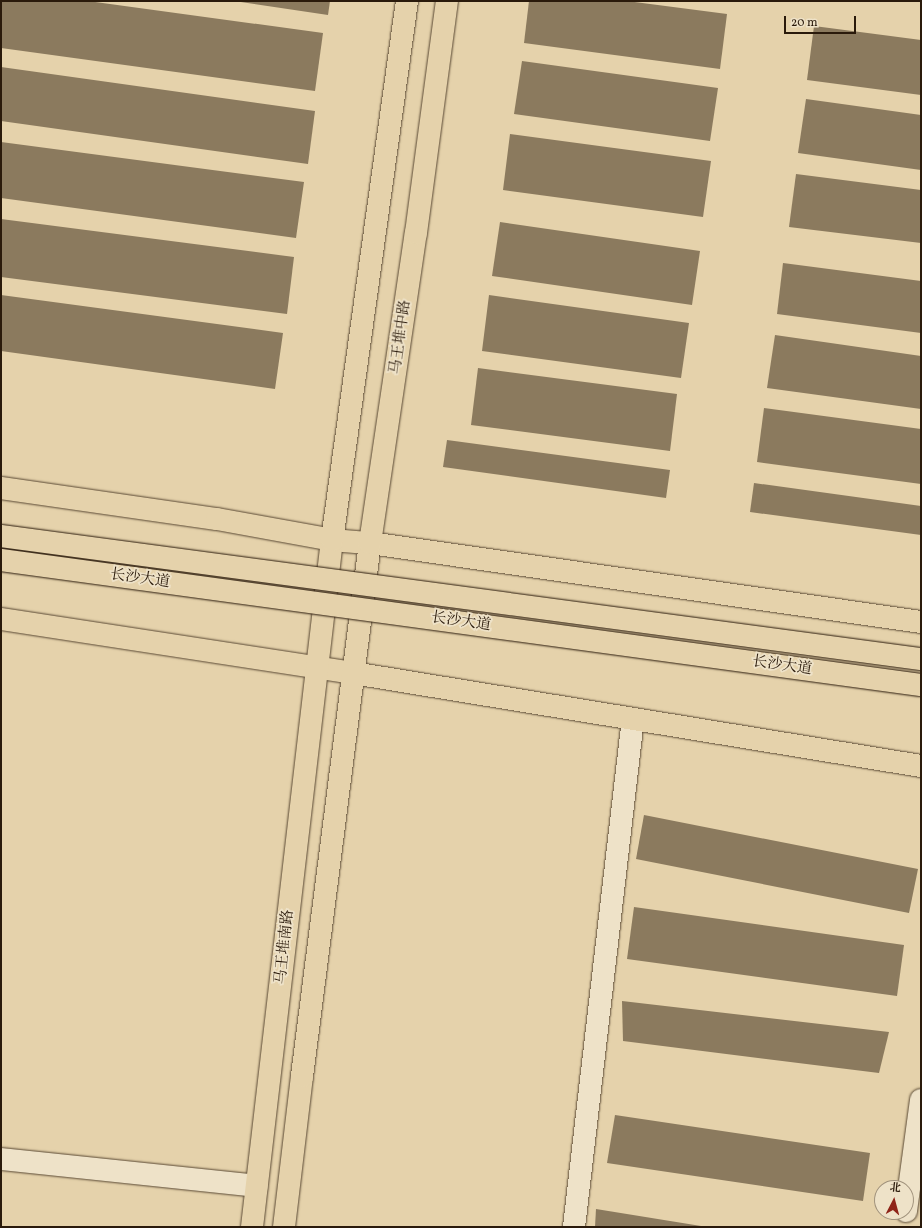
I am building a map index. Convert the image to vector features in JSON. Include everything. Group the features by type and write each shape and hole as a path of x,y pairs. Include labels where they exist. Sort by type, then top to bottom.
{"main road":[{"path":"316,668 332,540 407,1"},
{"name":"马王堆中路","path":"353,673 370,543 416,233 447,1"},
{"path":"1,488 217,519 332,540 370,543 921,622"},
{"name":"长沙大道","path":"1,536 921,659"},
{"name":"长沙大道","path":"1,560 921,685"},
{"path":"1,619 353,673 921,766"},
{"name":"马王堆南路","path":"252,1227 316,668"},
{"path":"284,1227 353,673"}],"street":[{"path":"574,1227 633,719"},
{"path":"910,1180 921,1100"},
{"path":"1,1159 257,1186"}],"building":[{"path":"1,1 88,1 323,33 315,91 1,48"},
{"path":"234,1 330,1 328,15"},
{"path":"529,1 627,1 727,14 720,69 524,43"},
{"path":"814,26 921,40 921,95 807,80"},
{"path":"522,61 718,88 710,141 514,114"},
{"path":"1,67 315,111 308,164 1,121"},
{"path":"806,99 921,115 921,170 798,153"},
{"path":"510,134 711,161 703,217 503,190"},
{"path":"1,142 304,182 296,238 1,198"},
{"path":"796,174 921,190 921,243 789,227"},
{"path":"1,219 294,257 287,314 1,277"},
{"path":"500,222 700,251 692,305 492,276"},
{"path":"783,263 921,281 921,333 777,314"},
{"path":"1,295 283,333 275,389 1,351"},
{"path":"489,295 689,323 681,378 482,351"},
{"path":"775,335 921,356 921,409 767,388"},
{"path":"478,368 677,394 670,451 471,425"},
{"path":"764,408 921,429 921,484 757,462"},
{"path":"447,440 670,470 666,498 443,467"},
{"path":"754,483 921,506 921,535 750,512"},
{"path":"644,815 918,869 909,913 636,859"},
{"path":"634,907 904,945 897,996 627,959"},
{"path":"622,1001 889,1032 879,1073 623,1041"},
{"path":"615,1115 870,1153 863,1201 607,1163"},
{"path":"596,1209 701,1226 701,1227 595,1227"}]}
